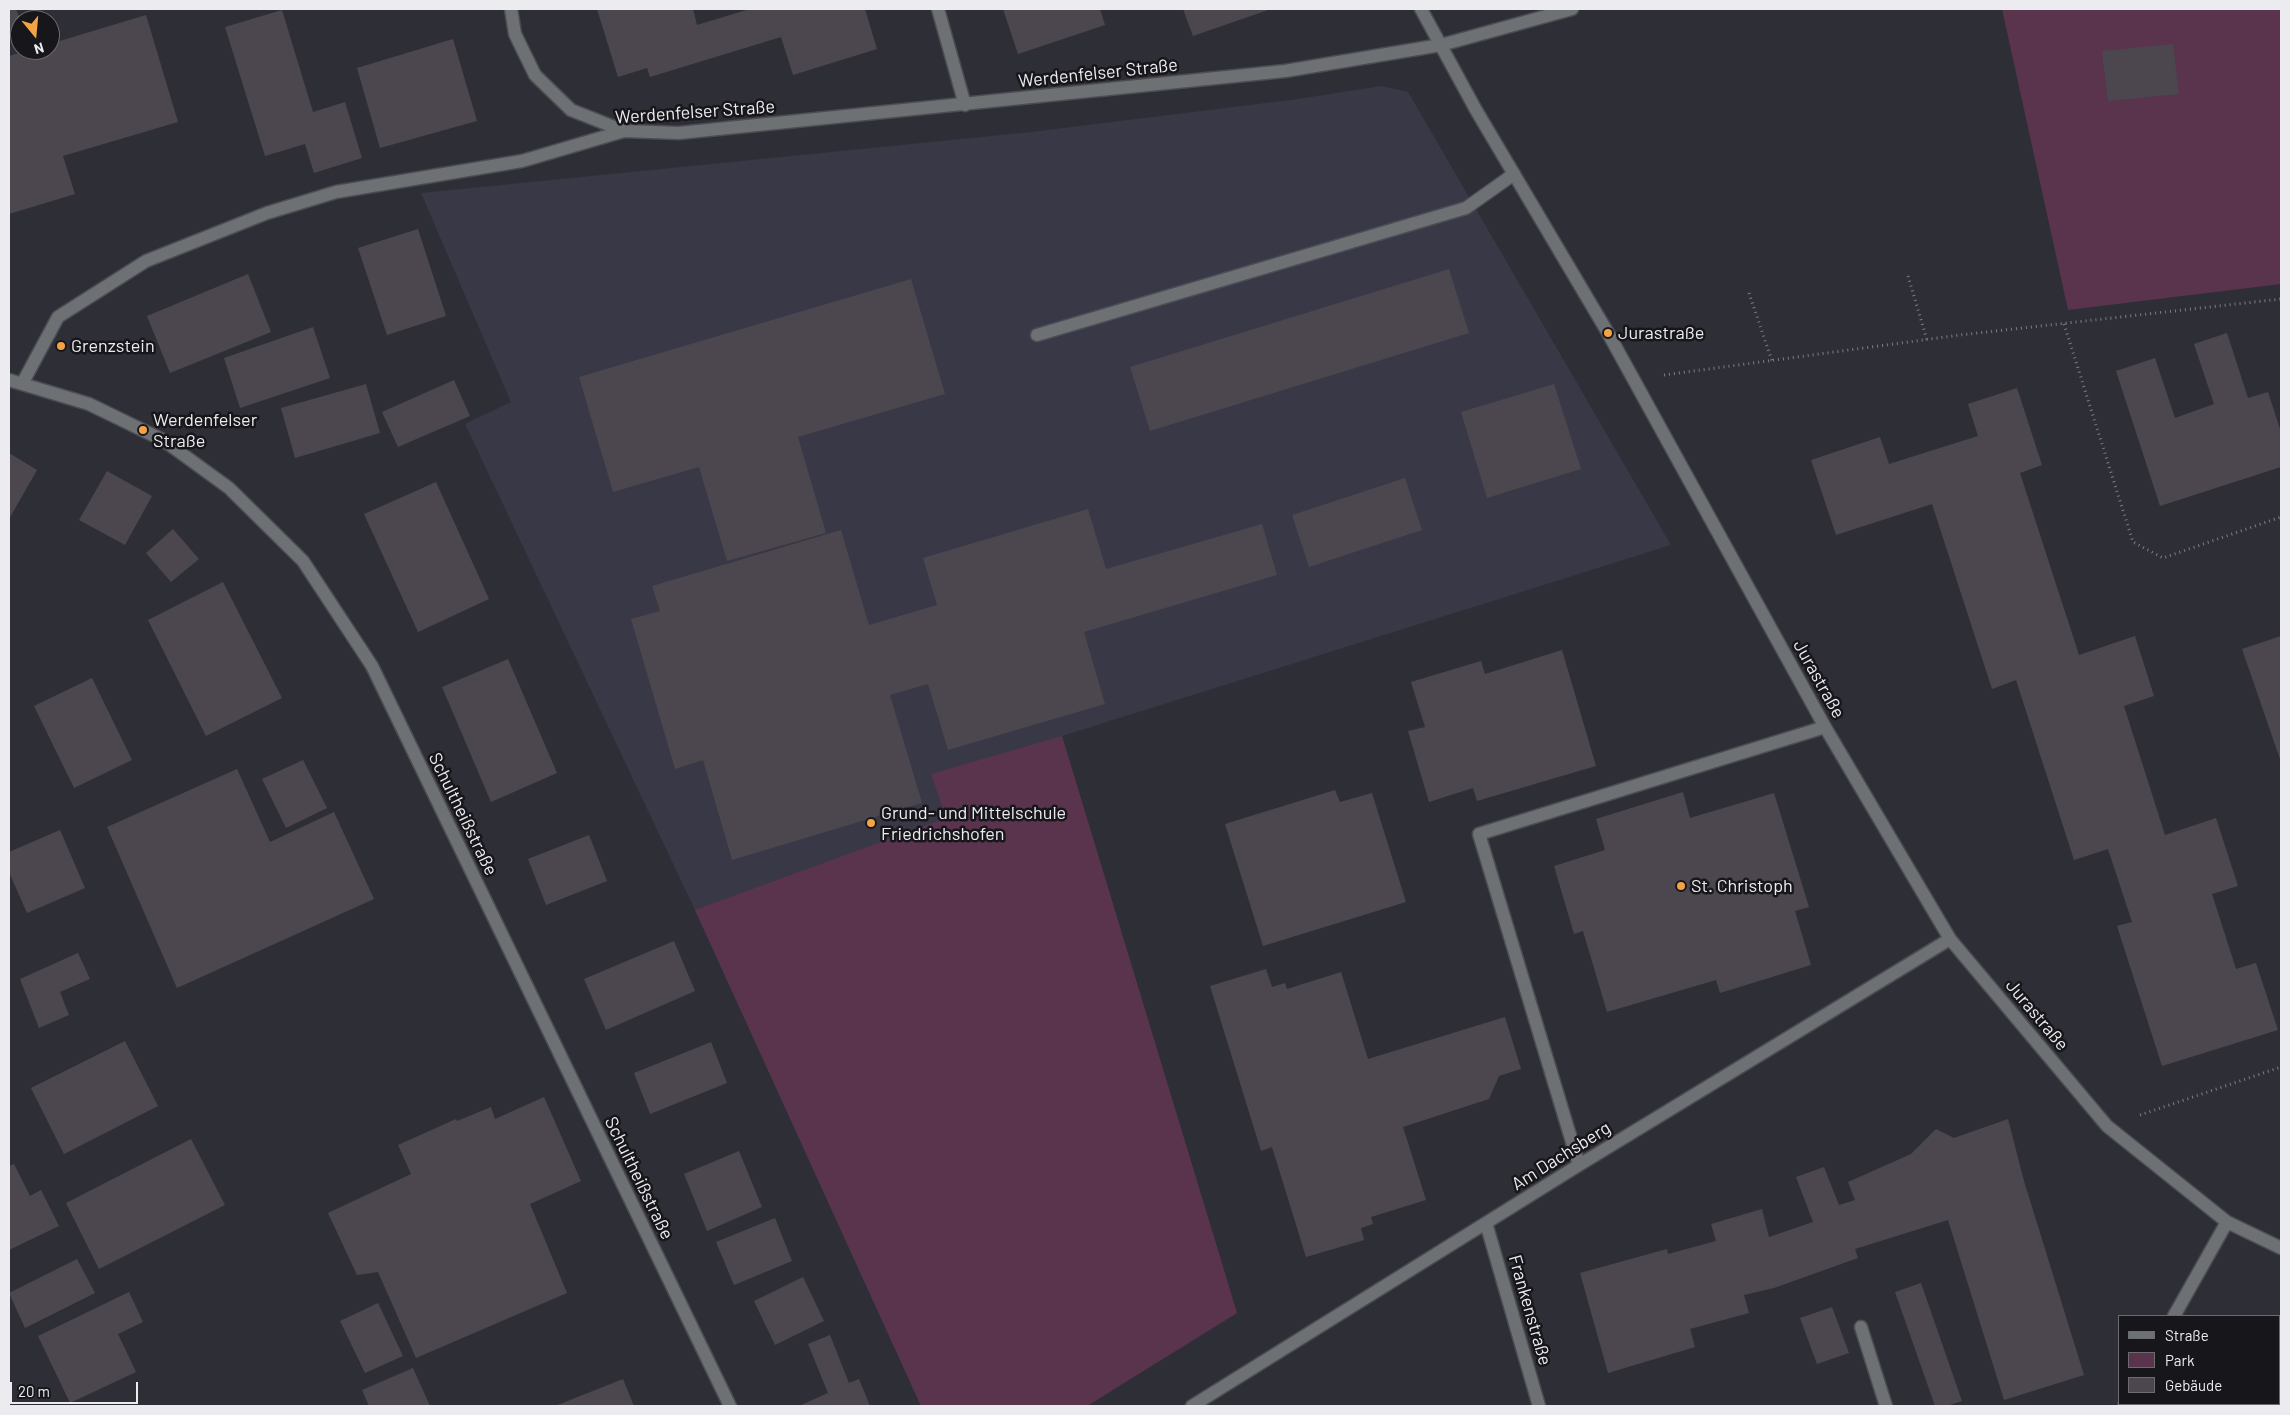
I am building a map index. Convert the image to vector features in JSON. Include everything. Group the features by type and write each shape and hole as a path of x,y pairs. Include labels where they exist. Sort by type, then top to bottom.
{"street":[{"path":"511,9 515,34 534,75 571,110 624,131"},
{"path":"938,9 965,105"},
{"name":"Jurastraße","path":"1421,9 1514,174 1634,380 1825,727 1950,939 2107,1126 2227,1222 2281,1248"},
{"name":"Werdenfelser Straße","path":"22,384 58,317 146,261 267,213 336,192 522,161 624,131 679,133 1285,71 1441,45 1572,9"},
{"path":"1037,335 1466,208 1514,174"},
{"name":"Schultheißstraße","path":"9,380 89,404 162,440 229,488 303,561 372,666 730,1406"},
{"path":"1579,1165 1479,834 1825,727"},
{"name":"Am Dachsberg","path":"1192,1406 1579,1165 1950,939"},
{"path":"2175,1315 2227,1222"},
{"name":"Frankenstraße","path":"1486,1223 1539,1406"},
{"path":"1861,1327 1886,1406"}],"path":[{"path":"1908,276 1927,340"},
{"path":"1749,293 1772,361"},
{"path":"1634,380 1927,340 2281,299"},
{"path":"2064,324 2133,542 2163,558 2281,517"},
{"path":"2107,1126 2281,1067"}],"shaded area":[{"name":"Grund- und Mittelschule Friedrichshofen","path":"1381,86 1408,92 1671,545 1062,736 1237,1313 1087,1406 921,1406 695,910 465,424 511,402 421,193 1031,132 1298,99"}],"green space":[{"path":"2002,9 2281,9 2281,284 2068,310"},
{"path":"1062,736 1237,1313 1087,1406 921,1406 695,910 946,818 931,774"}],"building":[{"path":"9,9 16,9 10,10 9,39"},
{"path":"597,9 693,9 697,25 750,9 865,9 877,49 793,75 781,37 650,77 647,68 618,77"},
{"path":"1003,9 1100,9 1105,25 1018,54"},
{"path":"1183,9 1271,9 1193,36"},
{"path":"282,10 313,112 345,102 362,158 314,173 305,144 265,156 225,27"},
{"path":"146,15 178,122 63,156 75,194 9,214 9,56 10,60 60,60 60,41"},
{"path":"453,39 477,121 380,148 357,68"},
{"path":"2173,44 2179,94 2108,101 2102,51"},
{"path":"418,229 446,316 387,335 358,248"},
{"path":"1449,269 1469,333 1150,431 1130,367"},
{"path":"248,274 271,332 170,373 147,316"},
{"path":"911,279 945,394 798,437 826,533 727,561 699,467 613,492 579,377"},
{"path":"313,327 330,378 240,408 224,358"},
{"path":"2227,333 2248,398 2268,392 2281,432 2281,467 2160,506 2116,371 2155,358 2175,418 2214,404 2194,344"},
{"path":"454,380 470,416 398,447 382,412"},
{"path":"366,384 380,433 295,458 281,408"},
{"path":"1554,384 1581,469 1487,498 1461,412"},
{"path":"2017,388 2042,465 2020,473 2079,655 2135,636 2154,696 2124,706 2165,835 2216,818 2238,886 2212,894 2236,969 2256,963 2278,1030 2162,1066 2117,926 2132,922 2108,849 2074,860 2016,680 1992,689 1932,504 1836,535 1811,460 1880,437 1889,464 1978,436 1968,404"},
{"path":"9,453 37,470 9,519"},
{"path":"107,471 152,496 125,545 79,520"},
{"path":"1405,478 1422,530 1309,567 1292,515"},
{"path":"436,482 489,599 418,632 364,514"},
{"path":"1088,509 1106,569 1262,524 1277,575 1084,632 1105,704 948,750 928,684 890,695 922,803 732,860 703,760 675,769 631,619 660,611 652,586 841,530 869,625 937,605 923,558"},
{"path":"173,529 199,559 171,582 146,553"},
{"path":"223,582 282,698 206,736 148,620"},
{"path":"2281,636 2281,762 2242,649"},
{"path":"1562,650 1596,766 1477,801 1473,788 1429,802 1408,731 1425,727 1411,682 1481,661 1485,674"},
{"path":"508,659 557,773 491,802 442,687"},
{"path":"92,678 132,760 74,788 34,706"},
{"path":"303,760 327,808 286,828 262,779"},
{"path":"237,769 270,842 334,812 374,899 177,988 107,827"},
{"path":"1335,790 1340,802 1372,793 1406,902 1263,946 1225,824"},
{"name":"St. Christoph","path":"1683,792 1690,818 1774,793 1809,907 1795,911 1811,965 1720,993 1716,980 1607,1012 1583,931 1574,934 1554,866 1605,850 1596,819"},
{"path":"60,830 85,888 27,913 9,872 9,852"},
{"path":"589,835 607,881 546,905 528,859"},
{"path":"674,941 695,991 606,1030 584,979"},
{"path":"78,953 90,979 60,992 69,1015 39,1028 20,979"},
{"path":"1266,969 1272,987 1285,983 1287,989 1341,972 1368,1059 1505,1017 1521,1069 1499,1076 1489,1099 1403,1127 1426,1200 1371,1217 1373,1224 1361,1228 1364,1240 1306,1257 1272,1147 1261,1151 1210,986"},
{"path":"125,1041 158,1106 64,1154 31,1088"},
{"path":"711,1042 727,1083 650,1114 634,1073"},
{"path":"544,1097 581,1181 530,1204 567,1293 416,1358 378,1272 357,1275 328,1213 411,1174 398,1145 456,1119 457,1121 491,1107 495,1119"},
{"path":"2008,1119 2024,1181 2084,1375 2004,1400 1948,1220 1855,1249 1858,1258 1774,1288 1744,1295 1749,1313 1690,1329 1695,1347 1608,1373 1580,1273 1667,1249 1668,1254 1716,1241 1711,1224 1762,1209 1769,1237 1813,1222 1796,1177 1824,1167 1839,1205 1855,1200 1848,1182 1911,1154 1936,1129 1954,1138"},
{"path":"191,1139 225,1205 99,1269 66,1203"},
{"path":"739,1151 762,1207 707,1231 684,1174"},
{"path":"14,1164 30,1196 41,1190 59,1226 9,1250 9,1166"},
{"path":"775,1218 792,1261 734,1285 716,1242"},
{"path":"77,1259 95,1293 25,1328 9,1293"},
{"path":"803,1277 824,1321 775,1345 754,1301"},
{"path":"1921,1283 1962,1401 1947,1406 1935,1406 1895,1292"},
{"path":"129,1292 143,1322 118,1334 136,1372 70,1403 38,1336"},
{"path":"378,1303 403,1356 365,1373 340,1321"},
{"path":"1832,1307 1849,1353 1817,1364 1800,1318"},
{"path":"830,1335 849,1383 859,1379 870,1406 799,1406 828,1393 808,1344"},
{"path":"2280,1360 2281,1406 2217,1406 2280,1405"},
{"path":"413,1368 430,1406 369,1406 362,1390"},
{"path":"623,1379 634,1406 555,1406"}],"place":[{"name":"Jurastraße","path":"1608,333"},
{"name":"Grenzstein","path":"61,346"},
{"name":"Werdenfelser Straße","path":"143,430"},
{"name":"Grund- und Mittelschule Friedrichshofen","path":"871,823"},
{"name":"St. Christoph","path":"1681,886"}]}
